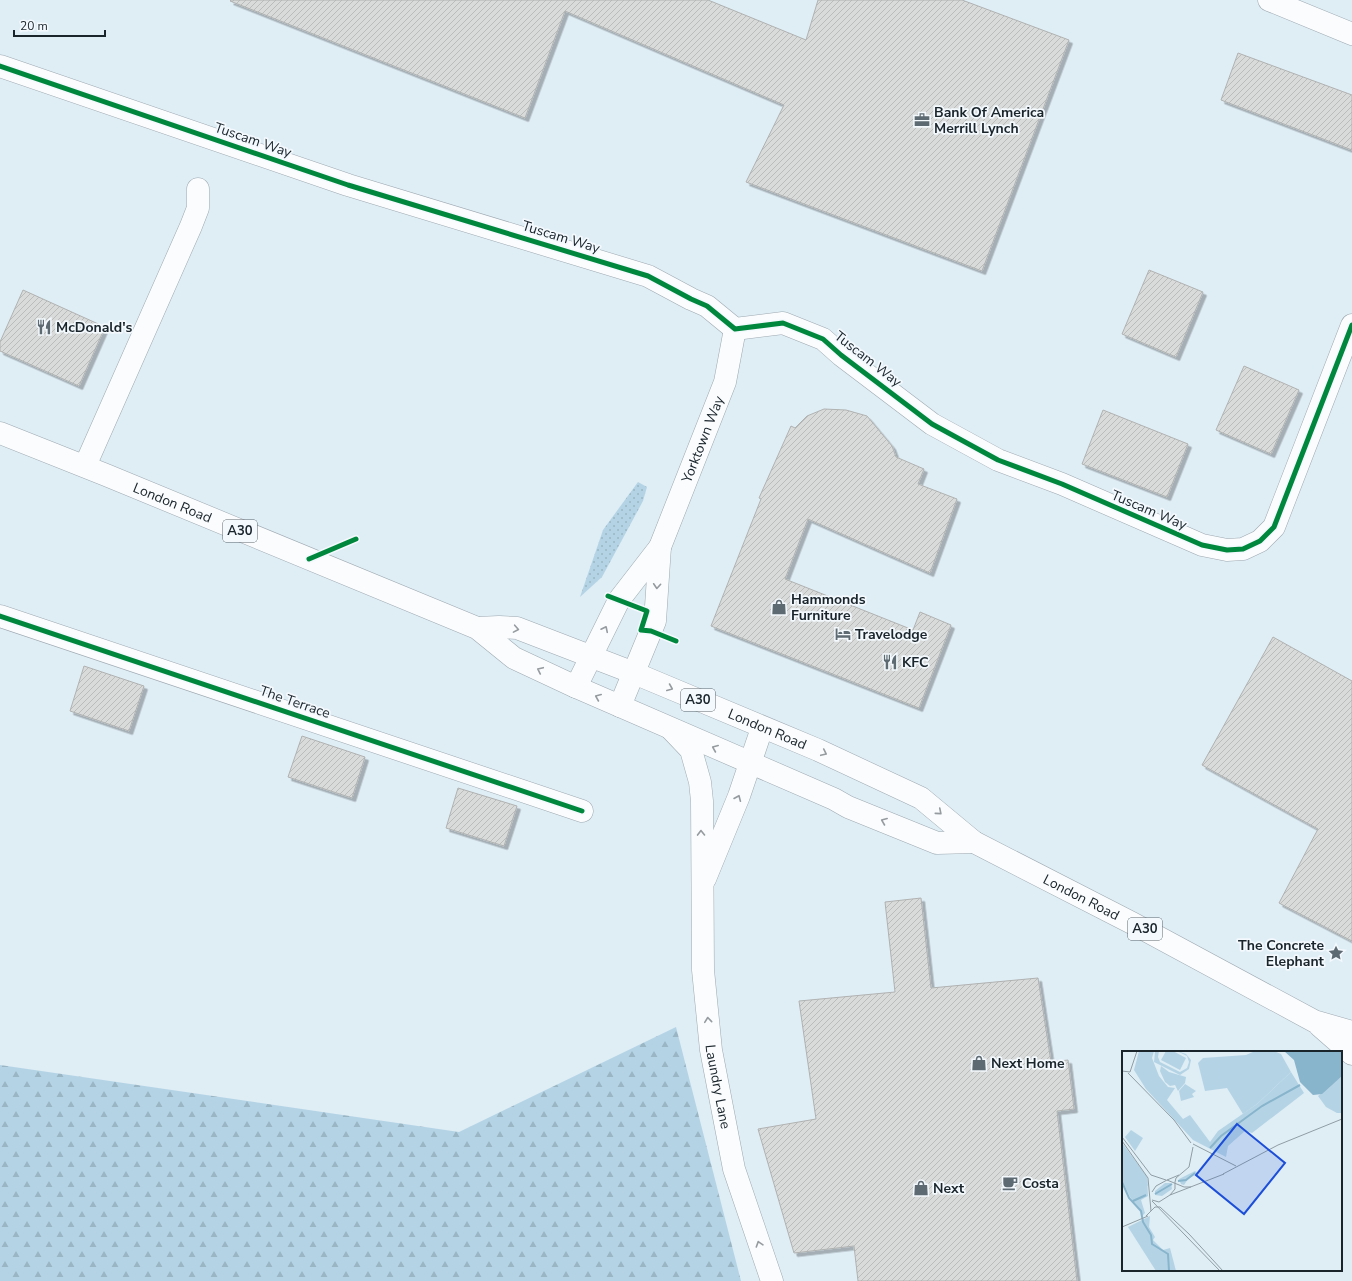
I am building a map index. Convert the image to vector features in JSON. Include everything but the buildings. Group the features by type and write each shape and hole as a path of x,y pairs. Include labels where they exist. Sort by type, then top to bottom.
{"street":[{"path":"1269,0 1352,34"},
{"name":"Tuscam Way","path":"0,66 348,185 648,276 707,306 735,329 783,323 823,339 841,355 932,424 998,460 1062,484 1202,545 1227,550 1243,549 1260,541 1274,527 1352,325"},
{"path":"85,466 191,226 198,208 198,189"},
{"name":"Yorktown Way","path":"576,687 619,600 660,547 725,382 735,329"},
{"name":"London Road","path":"0,433 85,466 477,628 514,658 671,729 834,799 848,807 936,843 974,842"},
{"name":"Yorktown Way","path":"620,706 655,621 660,547"},
{"name":"The Terrace","path":"0,616 582,811"},
{"name":"London Road","path":"477,628 517,628 634,673 762,728 818,750 921,798 974,842 1132,923 1314,1021 1352,1032"},
{"name":"Laundry Lane","path":"703,886 751,763 762,728"},
{"name":"Laundry Lane","path":"671,729 691,750 700,782 702,801 703,970 711,1050 734,1169 772,1281"},
{"name":"London Road","path":"1314,1021 1352,1054"}],"green space":[{"path":"638,482 647,487 643,501 602,577 580,597 603,530"},
{"path":"676,1027 741,1281 0,1281 0,1065 459,1132"}],"cycle path":[{"path":"0,66 348,185 648,276 707,306 735,329 783,323 823,339 841,355 932,424 998,460 1062,484 1202,545 1227,550 1243,549 1260,541 1274,527 1352,325"},
{"path":"309,559 356,539"},
{"path":"608,596 647,611 641,630 651,631 676,641"},
{"path":"0,616 582,811"}],"place":[{"name":"Bank Of America Merrill Lynch","path":"922,120"},
{"name":"McDonald's","path":"44,327"},
{"name":"Hammonds Furniture","path":"779,607"},
{"name":"Travelodge","path":"843,634"},
{"name":"KFC","path":"890,662"},
{"name":"The Concrete Elephant","path":"1336,953"},
{"name":"Next Home","path":"979,1063"},
{"name":"Costa","path":"1010,1183"},
{"name":"Next","path":"921,1188"}]}
